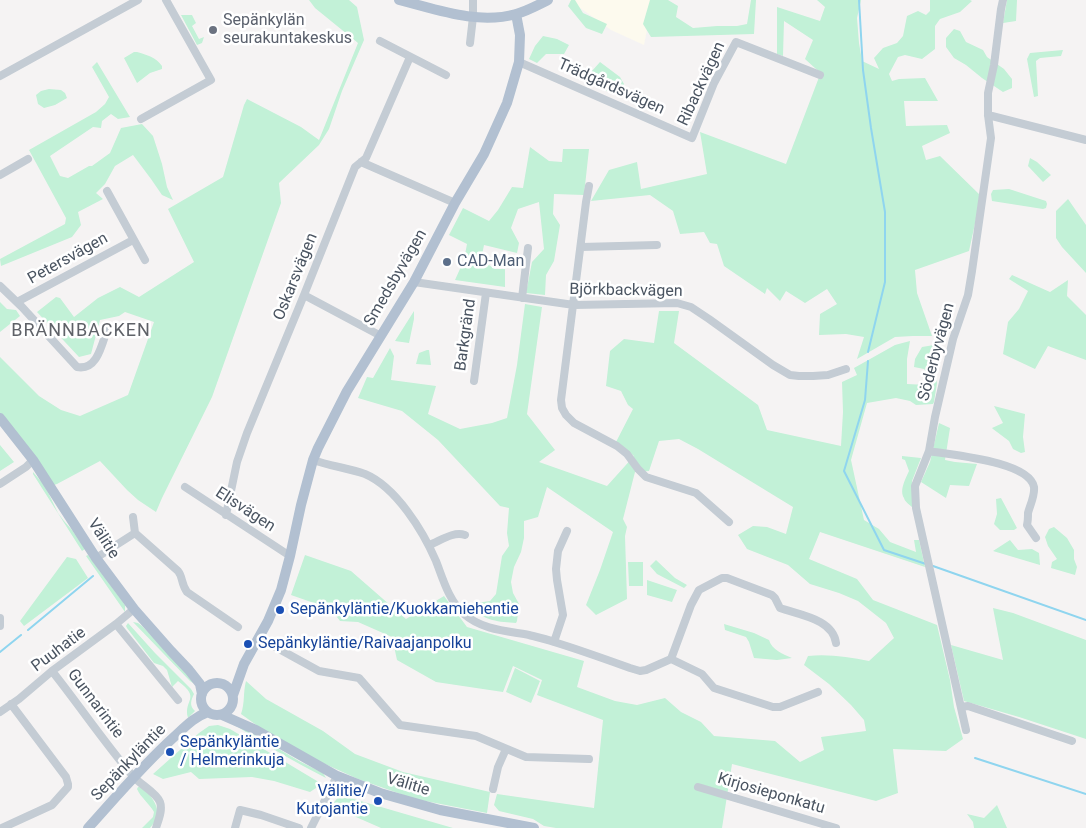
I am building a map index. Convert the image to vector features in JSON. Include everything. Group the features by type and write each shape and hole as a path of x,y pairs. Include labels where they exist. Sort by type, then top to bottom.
{"main road":[{"path":"399,0 473,17 495,17 516,14 548,0"},
{"name":"Smedsbyvägen","path":"259,638 268,622 280,590 313,460 318,448 348,391 414,282 484,154 507,103 519,62 520,35 516,14"},
{"name":"Välitie","path":"0,418 34,460 96,558 134,610 200,684 202,697"},
{"path":"244,664 230,709 222,714 208,712 203,706 202,697 209,686 227,682 236,674 259,638"},
{"name":"Välitie","path":"189,670 216,683"},
{"path":"216,683 228,687 233,699"},
{"name":"Sepänkyläntie","path":"192,720 202,697"},
{"name":"Välitie","path":"233,699 237,713 256,730"},
{"name":"Sepänkyläntie","path":"88,828 161,748 192,720 208,712"},
{"name":"Välitie","path":"222,714 256,730 337,776 380,793 440,810 534,828"}],"street":[{"path":"0,76 138,0"},
{"path":"141,119 212,80 166,0"},
{"path":"470,43 473,0"},
{"name":"Söderbyvägen","path":"966,730 916,508 915,486 928,451 953,339 968,295 991,138 988,93 1004,0"},
{"path":"380,41 446,75"},
{"name":"Ribackvägen","path":"692,138 714,83 736,42 820,75"},
{"name":"Oskarsvägen","path":"226,515 237,462 247,433 354,167 366,158 410,57"},
{"name":"Trädgårdsvägen","path":"519,62 692,138"},
{"path":"988,115 1086,140"},
{"path":"0,175 28,159"},
{"path":"361,162 456,203"},
{"path":"589,186 561,400 562,408 574,423 617,446 627,454 646,476 696,493 729,522"},
{"name":"Petersvägen","path":"107,191 145,260"},
{"name":"Petersvägen","path":"17,302 133,240"},
{"path":"581,247 657,246"},
{"path":"522,298 528,248"},
{"name":"Björkbackvägen","path":"414,282 574,305 676,303 691,307 790,375 813,376 846,369"},
{"path":"0,286 77,368 83,369 91,365 96,358 108,327"},
{"name":"Barkgränd","path":"474,382 486,293"},
{"path":"304,295 381,336"},
{"path":"928,451 988,460 1006,465 1032,482 1034,492 1027,525 1036,538"},
{"path":"0,484 34,460"},
{"path":"313,460 366,475 390,492 411,516 429,545 456,606 465,615 481,625 531,635 630,668 640,671 646,670 671,659 691,605 699,590 722,578 726,578 772,595 776,598 780,608 826,624 833,632 836,644"},
{"name":"Elisvägen","path":"185,487 290,556"},
{"path":"133,517 135,533 178,571 186,592 238,627"},
{"path":"554,642 563,615 556,569 558,550 567,531"},
{"path":"96,558 135,533"},
{"path":"429,545 453,535 465,535"},
{"name":"Puuhatie","path":"0,712 134,610"},
{"path":"0,618 0,626"},
{"path":"116,624 178,700"},
{"path":"259,638 319,671 359,678 400,725 476,736 526,757 589,758"},
{"path":"671,659 702,674 714,688 773,707 780,707 818,692"},
{"name":"Gunnarintie","path":"52,671 134,777 160,802 161,807 156,828"},
{"path":"1,828 52,804 68,787 66,777 11,704"},
{"path":"961,707 968,706 1072,741"},
{"path":"493,790 498,767 506,749"},
{"path":"311,828 337,776"},
{"name":"Kirjosieponkatu","path":"698,787 836,828"},
{"path":"235,828 240,810 261,814 299,828"}],"shaded area":[{"path":"569,0 651,0 644,45 611,30"}],"green space":[{"path":"309,0 349,0 357,7 364,40 342,91 329,129 319,145 279,183 281,203 212,397 156,512 127,490 100,461 54,485 0,413 0,357 39,396 61,410 80,416 128,395 154,322 125,312 119,316 100,320 91,354 79,357 37,312 56,297 60,298 74,317 98,298 120,287 139,297 194,262 168,209 223,177 247,99 301,127 319,140 358,43 315,8"},
{"path":"571,0 575,0 583,13 607,24 602,34 586,28 568,6"},
{"path":"650,0 668,0 678,6 676,17 693,28 747,24 751,0 756,0 754,34 651,37 643,24"},
{"path":"817,0 861,0 857,18 862,61 879,69 874,58 883,48 897,43 903,36 907,16 918,11 926,15 930,11 930,0 972,1 960,12 940,19 935,26 935,49 922,59 905,55 898,57 889,74 892,81 925,78 938,101 904,101 906,126 947,125 950,133 922,146 926,160 940,156 981,196 969,251 915,270 917,293 932,336 895,337 857,359 864,337 846,334 819,335 820,314 837,304 827,289 805,303 786,291 780,301 767,288 765,294 724,266 717,244 710,243 704,232 680,234 673,211 650,195 591,201 609,170 637,162 641,189 707,174 700,132 786,164 821,72 805,59 813,40 784,21 783,56 777,54 777,7 820,21 825,7"},
{"path":"1007,0 1017,0 1016,21 1003,23"},
{"path":"181,15 192,15 196,23 192,26 199,39 204,37 202,43 197,45"},
{"path":"954,29 960,31 966,42 983,50 987,57 1004,69 1012,79 1012,88 1003,92 954,58 946,47 946,38"},
{"path":"543,36 557,39 569,45 564,54 546,54 537,63 529,59 535,46"},
{"path":"1063,50 1061,56 1040,58 1036,61 1038,96 1034,97 1027,59 1030,53"},
{"path":"134,52 154,58 160,63 162,69 150,73 137,83 124,58"},
{"path":"97,62 130,117 118,119 111,114 102,121 101,128 93,127 50,156 60,176 68,178 92,166 110,153 121,128 142,124 153,136 167,187 173,200 162,195 133,155 115,166 105,184 96,193 103,199 78,212 81,225 72,237 1,266 0,259 65,224 66,218 29,150 96,112 105,104 109,97 92,67"},
{"path":"600,62 620,77 624,84 619,96 583,81"},
{"path":"49,89 61,90 67,98 55,105 44,108 38,104 36,95 41,91"},
{"path":"530,147 549,161 562,162 563,149 589,149 584,195 554,194 553,214 560,225 554,261 546,275 545,295 526,293 532,262 544,249 539,202 518,209 511,228 519,243 517,253 484,245 481,260 495,269 505,269 505,287 455,280 464,260 467,244 449,235 463,208 489,221 512,187 523,188"},
{"path":"1030,158 1051,175 1043,182 1028,166"},
{"path":"1009,189 1046,201 1046,208 992,201 991,194 993,190"},
{"path":"1068,199 1086,225 1086,273 1056,238 1056,211"},
{"path":"1012,275 1050,292 1068,280 1067,296 1086,315 1086,360 1048,346 1035,369 1003,354 1008,322 1019,309 1028,291 1009,279"},
{"path":"0,302 7,309 16,310 20,316 0,332"},
{"path":"525,304 542,307 527,414 555,450 539,462 607,486 634,456 616,442 633,409 628,405 621,391 606,386 610,351 624,339 654,343 659,311 679,311 674,343 758,405 767,430 841,446 842,382 857,375 854,368 895,345 910,341 907,359 907,384 927,385 929,375 924,369 914,367 915,359 922,347 934,345 933,369 937,383 933,404 916,405 910,401 896,398 867,403 851,460 864,520 879,529 890,542 916,552 914,540 919,540 925,567 820,532 809,559 857,579 873,600 937,625 950,680 954,707 963,739 946,751 893,749 898,793 876,801 732,764 722,828 556,828 544,826 533,819 499,811 494,805 497,794 594,808 603,720 537,695 542,680 513,666 503,692 436,682 397,660 392,637 358,622 340,621 331,609 291,595 305,555 351,571 406,619 444,596 467,627 584,661 577,687 615,701 637,705 665,698 681,712 701,722 714,736 775,741 800,762 824,750 821,737 866,731 864,720 851,705 829,684 804,665 808,656 839,656 869,661 894,638 886,623 858,601 810,584 788,565 747,549 738,535 753,526 767,527 786,534 793,507 679,439 659,441 649,471 635,472 623,519 627,527 625,536 627,599 596,615 586,605 613,532 547,487 538,517 524,521 524,538 511,582 513,593 519,604 516,623 492,620 476,612 472,607 477,603 490,601 496,594 502,556 509,546 507,533 509,508 500,506 438,440 402,411 358,398 367,377 373,378 390,348 394,356 391,380 436,386 428,414 460,429 507,418 517,365"},
{"path":"414,311 409,343 395,341"},
{"path":"429,350 431,365 416,364 419,353"},
{"path":"994,406 1025,414 1023,437 1025,452 1021,453 1013,449 1009,441 992,428 1003,423"},
{"path":"939,423 950,428 945,460 977,464 969,486 950,485 946,498 921,482 930,462"},
{"path":"0,445 14,462 0,471"},
{"path":"902,456 921,458 912,481 912,507 905,501 902,491 909,471"},
{"path":"33,472 45,486 58,513 85,549 82,551 33,474"},
{"path":"1001,498 1017,528 1014,530 1000,530 994,524 997,514 996,499"},
{"path":"1054,527 1067,538 1074,550 1074,559 1077,567 1075,575 1051,568 1052,562 1057,559 1048,546 1045,537 1049,529"},
{"path":"1010,540 1018,550 1032,549 1039,553 1040,565 993,551"},
{"path":"88,555 125,605 125,612 86,556"},
{"path":"67,557 76,559 88,578 24,626 20,621"},
{"path":"656,560 675,578 687,585 684,588 657,574 650,566"},
{"path":"628,562 643,562 643,586 629,586"},
{"path":"647,580 677,590 672,602 647,595"},
{"path":"993,608 1013,613 1086,640 1086,739 964,701 951,645 1003,660"},
{"path":"133,622 142,626 196,683 190,681"},
{"path":"128,623 191,689 194,694 191,705 195,711 188,718 189,692 178,681 172,687 167,670 163,666 154,663 127,628"},
{"path":"724,624 754,633 769,640 775,649 792,658 777,660 754,658 746,637 725,630"},
{"path":"515,668 540,681 531,703 506,692"},
{"path":"246,681 266,699 323,731 355,754 403,772 490,792 487,813 415,799 358,779 303,754 241,714"},
{"path":"234,722 299,761 323,773 326,778 267,745 233,724"},
{"path":"218,725 230,729 322,784 310,792 274,781 252,777 199,779 191,772 163,779 153,774 199,733 209,726"},
{"path":"142,786 154,801 157,811 157,816 150,828 142,828 153,817 154,812 137,789"},
{"path":"340,795 453,828 381,828 331,806"},
{"path":"997,805 1007,828 974,828 973,822 967,814 984,818"}],"waterway":[{"path":"859,0 863,70 885,212 885,282 868,352"},
{"path":"868,361 865,400 844,471 884,550 926,564"},
{"path":"933,566 1086,620"},
{"path":"28,630 93,576"},
{"path":"0,652 21,635"},
{"path":"975,758 1086,794"}],"place":[{"name":"Sepänkylän seurakuntakeskus","path":"213,30"},
{"name":"CAD-Man","path":"447,262"},
{"name":"Sepänkyläntie/Kuokkamiehentie","path":"280,610"},
{"name":"Sepänkyläntie/Raivaajanpolku","path":"248,644"},
{"name":"Sepänkyläntie / Helmerinkuja","path":"170,752"},
{"name":"Välitie/ Kutojantie","path":"378,801"}],"district":[{"name":"BRÄNNBACKEN","path":"81,331"}]}
